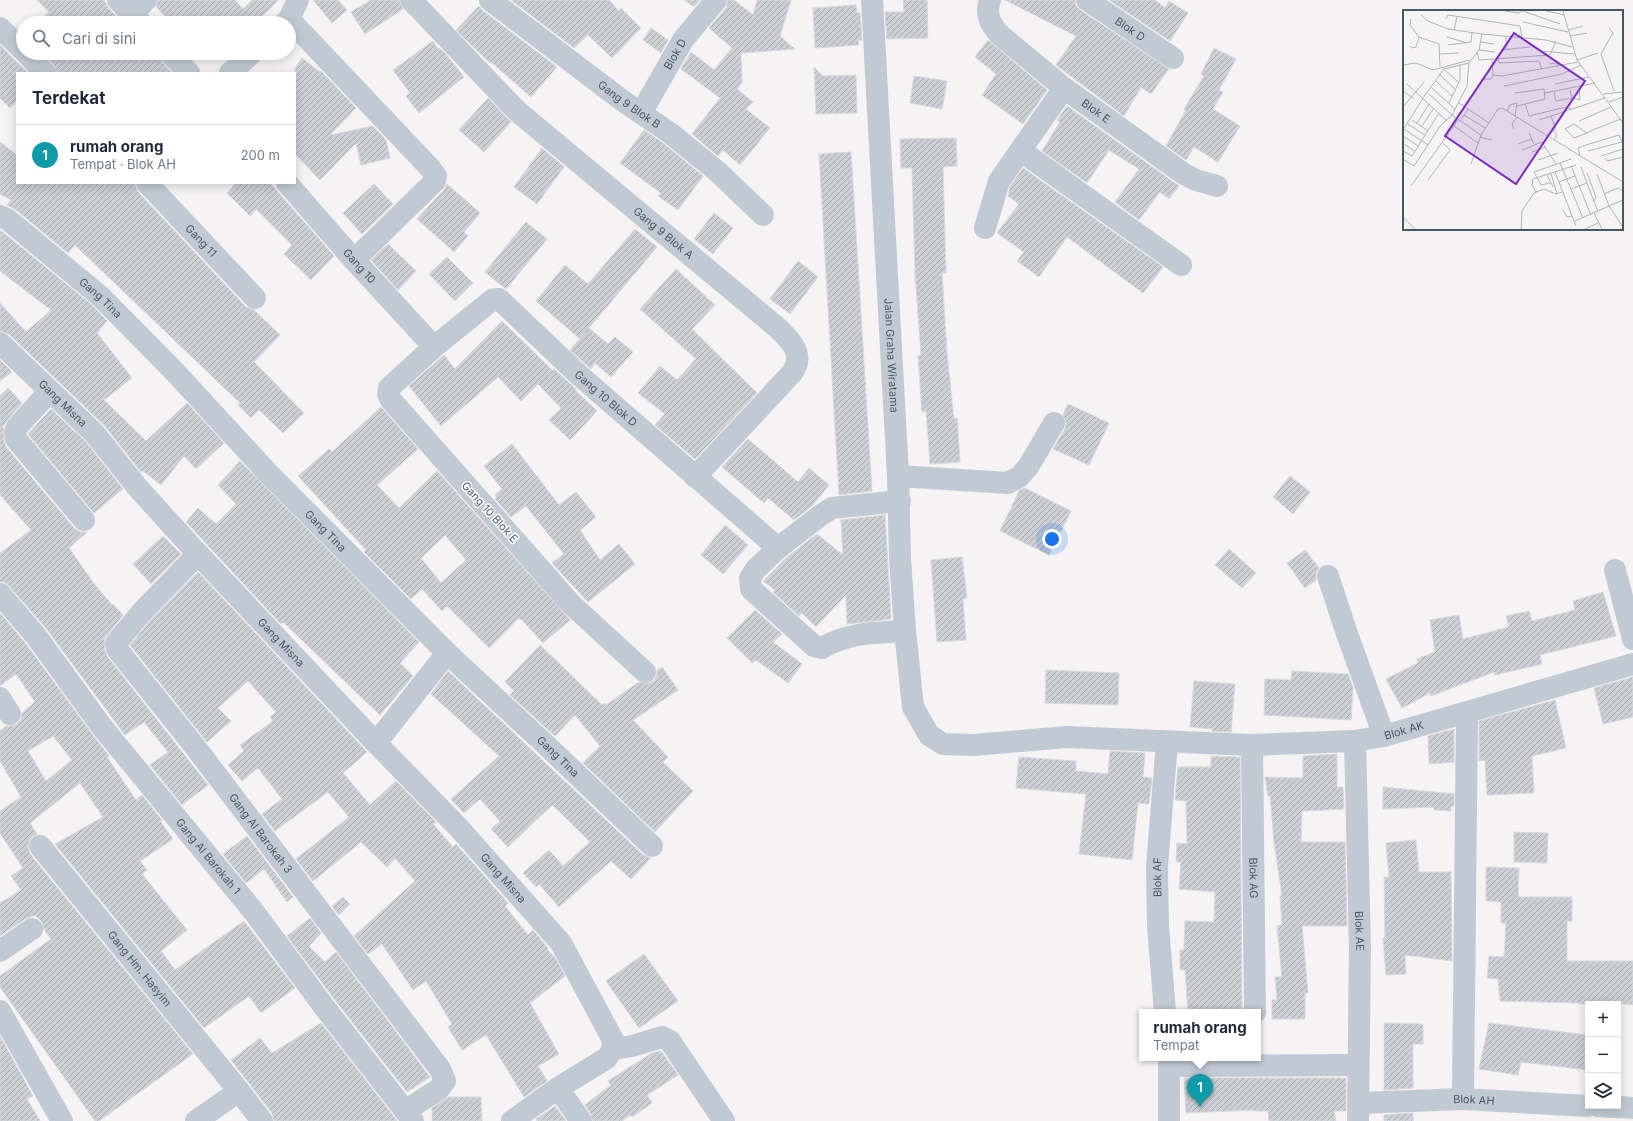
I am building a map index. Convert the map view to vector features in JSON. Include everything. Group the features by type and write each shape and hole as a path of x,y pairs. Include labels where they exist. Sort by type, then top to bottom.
{"street":[{"path":"290,16 298,0"},
{"name":"Gang 9 Blok A","path":"411,0 517,111 779,329 798,354 799,360 792,373 696,476"},
{"name":"Blok D","path":"641,113 684,40 716,0"},
{"name":"Blok D","path":"1087,0 1173,58"},
{"name":"Gang 9 Blok B","path":"498,2 641,113 670,133 718,172 763,215"},
{"name":"Jalan Graha Wiratama","path":"872,2 900,501 900,558 905,631 913,707"},
{"name":"Blok E","path":"989,8 992,26 1000,35 1064,88 1184,174 1196,180 1217,186"},
{"path":"0,28 16,43"},
{"path":"296,30 431,169 436,176 435,181 354,260"},
{"path":"33,60 44,72"},
{"path":"177,60 189,72"},
{"path":"231,72 244,60"},
{"path":"985,228 999,181 1064,88"},
{"path":"1021,151 1181,264"},
{"name":"Gang 11","path":"148,184 255,298"},
{"name":"Gang 10","path":"288,184 354,260 434,347"},
{"name":"Gang Tina","path":"0,216 7,219 100,296 175,372 267,472 446,653 545,744 652,846"},
{"name":"Gang 10 Blok D","path":"434,347 492,300 499,299 579,375 778,548"},
{"name":"Gang Misna","path":"0,343 95,434 138,488 198,554 376,743 458,827 561,944 612,1038 613,1049"},
{"name":"Gang 10 Blok E","path":"434,347 389,388 388,394 391,400 571,604 645,672"},
{"path":"50,391 17,427 15,432 16,439 84,520"},
{"path":"898,476 1008,483 1019,477 1028,467 1054,423"},
{"path":"900,501 832,508 778,548 756,569 750,578 751,589 814,646 822,648 843,637 856,634 905,631"},
{"name":"Gang Al Barokah 3","path":"198,554 141,614 116,643 118,649 201,754 440,1069 445,1081 439,1089 409,1116"},
{"path":"1615,570 1633,639"},
{"path":"1328,576 1344,626 1384,736"},
{"name":"Gang Al Barokah 1","path":"0,594 36,636 102,727 254,912 409,1116"},
{"path":"376,743 446,653"},
{"name":"Blok AK","path":"913,707 929,735 943,744 973,745 1067,737 1252,745 1355,741 1384,736 1633,664"},
{"path":"1463,1099 1467,712"},
{"name":"Blok AE","path":"1355,741 1360,948 1358,1065 1359,1112"},
{"name":"Blok AF","path":"1165,1009 1158,926 1157,866 1167,742"},
{"name":"Blok AG","path":"1252,745 1255,1009"},
{"name":"Gang Hm. Hasyim","path":"40,846 262,1121"},
{"path":"0,951 32,929"},
{"path":"0,1011 62,1121"},
{"path":"512,1121 558,1088 607,1058 613,1049 632,1046 662,1037 670,1041 724,1121"},
{"path":"1169,1121 1169,1062 1256,1062 1358,1065"},
{"path":"558,1088 581,1121"},
{"path":"196,1121 239,1091"},
{"name":"Blok AH","path":"1359,1112 1463,1099 1585,1106"},
{"path":"1621,1107 1633,1108"},
{"path":"1603,1121 1604,1109"}],"building":[{"path":"37,0 104,0 109,9 116,16 45,16 49,12"},
{"path":"158,0 235,0 243,9 252,0 279,0 262,16 165,16 156,7"},
{"path":"313,0 338,0 347,10 332,23"},
{"path":"371,0 399,0 403,9 365,34 351,12"},
{"path":"511,0 609,0 619,11 621,8 641,28 612,58 588,35 574,48"},
{"path":"684,0 700,0 694,7"},
{"path":"728,0 734,0 753,15 757,0 791,0 780,36 795,49 741,53 742,83 737,89 753,102 746,109 770,128 740,165 723,150 718,156 692,134 720,98 681,69 691,52 714,70 732,48 709,28 726,8"},
{"path":"903,0 927,0 928,38 887,39 885,12 904,12"},
{"path":"1005,0 1075,0 1076,6 1080,10 1169,69 1151,94 1141,87 1124,116 1056,65 1076,36"},
{"path":"1109,0 1155,0 1165,8 1169,1 1188,13 1170,41"},
{"path":"856,5 857,13 860,13 862,40 858,40 859,45 815,48 813,8"},
{"path":"479,6 482,10 557,67 531,97 491,62 490,63 456,30"},
{"path":"651,28 668,40 661,53 643,40"},
{"path":"988,40 1047,90 1023,124 982,95 996,74 975,57"},
{"path":"433,41 438,49 439,48 445,53 464,77 419,113 406,96 410,93 393,70"},
{"path":"0,45 27,72 16,72 16,101 10,108 0,98"},
{"path":"1214,48 1236,59 1219,90 1223,92 1213,109 1240,126 1218,162 1194,147 1186,160 1166,146 1186,110 1184,109 1204,76 1201,74"},
{"path":"302,58 320,72 321,71 356,108 330,135 373,126 386,140 390,158 361,165 356,143 320,180 296,155 295,68"},
{"path":"49,60 161,60 171,72 57,72 54,65"},
{"path":"814,67 823,76 856,75 857,113 816,114"},
{"path":"914,76 947,81 942,109 910,103"},
{"path":"488,98 511,122 484,152 459,130"},
{"path":"1067,106 1179,186 1169,199 1160,192 1139,220 1115,202 1139,169 1109,150 1087,183 1042,151 1060,122 1057,120"},
{"path":"644,130 663,143 703,176 678,210 658,196 661,193 620,163"},
{"path":"956,138 957,166 943,167 946,273 942,273 947,353 954,419 957,418 960,462 930,464 926,411 922,412 918,356 921,355 915,273 912,168 901,168 900,139"},
{"path":"0,142 16,154 16,184 134,184 138,192 246,307 254,310 280,335 254,362 304,413 283,433 259,410 251,418 238,405 240,403 75,245 68,253 15,209 7,205 11,200 0,194"},
{"path":"542,148 564,167 537,204 514,187"},
{"path":"851,152 872,491 839,495 819,154"},
{"path":"1023,168 1163,267 1143,293 1067,237 1039,277 1017,261 1024,252 997,233 1019,204 1008,196 1010,186"},
{"path":"235,184 271,184 334,256 311,280 284,254 292,245 256,209 250,216 227,193"},
{"path":"374,184 393,204 362,234 343,213"},
{"path":"447,184 480,213 464,232 468,236 454,252 417,219 444,190"},
{"path":"714,213 733,228 713,254 694,239"},
{"path":"526,222 547,239 506,289 485,272"},
{"path":"635,229 657,247 589,328 608,344 615,337 633,352 611,377 595,363 591,369 570,350 580,339 536,301 565,265 588,284"},
{"path":"0,230 92,305 107,321 97,333 132,378 104,400 146,441 187,403 224,443 196,469 184,456 161,485 143,471 141,472 104,425 9,334 0,331 0,303 26,332 51,310 0,271"},
{"path":"388,244 416,271 398,290 371,260"},
{"path":"447,257 473,283 455,301 429,274"},
{"path":"798,261 818,277 790,314 770,299"},
{"path":"676,269 715,305 692,329 757,393 695,459 655,425 665,414 638,393 660,366 677,380 696,359 640,309"},
{"path":"502,321 553,371 554,369 576,389 575,390 597,411 570,440 549,420 561,408 538,384 521,401 498,377 441,426 409,386 444,355 455,369"},
{"path":"0,360 12,372 0,381"},
{"path":"8,388 22,403 3,427 6,447 74,528 80,532 87,532 69,548 95,585 112,605 113,604 123,615 104,639 107,656 208,785 182,805 150,765 168,752 144,722 125,735 46,628 9,586 4,582 0,582 0,553 31,530 0,495 0,396"},
{"path":"1068,404 1109,423 1089,465 1053,449 1065,429 1066,423 1063,415"},
{"path":"381,407 418,449 377,485 399,508 437,471 570,620 543,643 519,618 489,648 447,606 442,611 422,589 411,599 364,552 366,550 298,476 329,449 332,452","holes":["445,535 466,560 441,583 421,558"]},
{"path":"51,409 86,442 123,489 94,513 28,434"},
{"path":"748,439 798,482 809,468 829,485 812,506 794,520 768,498 764,503 722,467"},
{"path":"512,444 559,505 576,492 596,517 580,530 600,560 619,544 635,564 588,602 552,563 564,554 526,506 511,517 495,499 497,498 495,495 502,489 484,466"},
{"path":"240,461 419,642 400,663 413,676 380,715 283,622 281,624 186,522 198,508 216,524 236,504 218,485"},
{"path":"1290,476 1310,492 1293,514 1273,497"},
{"path":"1025,488 1071,511 1049,555 1000,531 1019,491"},
{"path":"885,515 891,619 847,624 846,595 816,627 802,613 799,616 773,592 775,590 763,581 786,558 817,534 843,555 841,520"},
{"path":"725,525 748,545 723,574 701,555"},
{"path":"163,536 181,554 151,584 133,564"},
{"path":"1229,549 1256,573 1242,588 1215,565"},
{"path":"1305,550 1319,568 1316,573 1316,580 1305,588 1287,563"},
{"path":"962,557 967,598 963,599 966,640 937,642 931,560"},
{"path":"198,572 367,752 343,773 370,805 396,781 436,822 433,824 453,847 456,844 508,903 505,906 528,935 533,930 556,959 565,976 530,1003 559,1054 538,1066 547,1081 524,1097 486,1035 462,1050 448,1027 452,1024 426,981 413,990 382,944 368,954 354,936 415,881 395,858 387,867 361,842 313,881 296,859 349,817 328,792 275,831 262,814 282,799 258,768 242,781 228,765 244,751 240,745 273,721 270,717 276,712 248,681 218,708 231,721 207,742 130,645 150,621"},
{"path":"1603,592 1616,636 1540,655 1542,664 1495,675 1494,672 1431,696 1430,693 1402,708 1386,679 1418,663 1417,659 1435,652 1430,620 1459,615 1463,639 1509,627 1506,616 1529,611 1532,621 1575,610 1573,601"},
{"path":"755,610 782,634 773,642 802,664 788,683 756,660 752,663 727,638"},
{"path":"0,613 26,644 109,756 107,757 136,800 142,795 162,820 160,821 173,839 140,861 147,870 142,874 187,930 161,951 175,970 244,921 295,988 261,1013 249,996 204,1028 55,844 103,817 80,783 30,823 37,834 29,841 28,848 30,854 193,1054 99,1121 95,1121 0,987 0,976 51,939 44,929 42,922 35,915 25,919 0,936 0,903 21,890 11,876 23,868 0,833 0,811 21,797 0,761 0,731 6,726 17,724 21,720 22,713 35,702 16,674 0,686","holes":["53,736 72,760 46,781 28,751"]},
{"path":"540,645 602,705 605,703 606,705 639,682 648,684 654,681 657,675 657,670 662,667 678,690 633,720 668,757 663,762 693,791 655,832 583,763 600,746 575,715 555,736 510,695 514,691 505,682"},
{"path":"1046,670 1119,673 1118,705 1045,703"},
{"path":"448,671 643,855 651,858 631,879 611,861 559,907 539,884 536,887 523,873 549,850 563,866 590,842 567,819 552,805 508,847 491,829 500,821 480,799 464,813 451,799 499,756 431,694"},
{"path":"1292,671 1348,674 1353,688 1351,720 1264,715 1265,679 1291,680"},
{"path":"1633,677 1633,717 1603,724 1594,688"},
{"path":"1194,681 1235,684 1231,732 1212,731 1212,729 1190,727"},
{"path":"1555,700 1566,748 1532,756 1534,793 1487,795 1485,760 1479,761 1479,721"},
{"path":"1454,729 1454,762 1429,764 1428,736"},
{"path":"1110,751 1145,753 1143,777 1152,778 1149,804 1138,803 1132,860 1079,854 1086,794 1016,788 1019,757 1076,761 1076,771 1108,774"},
{"path":"1337,754 1337,787 1343,787 1344,809 1302,811 1301,842 1345,842 1347,926 1302,926 1308,993 1305,993 1305,1019 1272,1019 1272,1000 1277,1000 1275,977 1282,977 1277,926 1282,925 1280,896 1282,896 1274,842 1270,796 1268,796 1265,777 1303,778 1303,756"},
{"path":"1211,756 1240,757 1242,1009 1188,1009 1185,970 1180,970 1180,950 1184,950 1185,921 1214,922 1215,892 1179,889 1181,862 1176,862 1177,843 1187,844 1186,801 1175,800 1178,767 1211,767"},
{"path":"1383,787 1454,794 1454,806 1451,806 1451,811 1434,810 1434,807 1383,809"},
{"path":"1514,832 1548,833 1547,863 1514,862"},
{"path":"247,836 293,897 287,902 264,869 246,883 223,854"},
{"path":"1416,840 1419,872 1451,872 1452,961 1405,955 1406,974 1386,975 1383,938 1385,938 1384,877 1389,877 1386,843"},
{"path":"1486,867 1519,868 1518,897 1572,897 1572,921 1567,921 1567,961 1633,961 1633,1005 1621,1004 1621,1001 1585,1001 1585,1004 1579,1004 1500,1001 1498,979 1487,978 1489,956 1504,957 1506,923 1501,923 1501,902 1486,901"},
{"path":"343,897 350,904 339,915 332,906"},
{"path":"310,918 321,933 309,946 325,962 336,952 430,1077 407,1092 287,936"},
{"path":"644,954 678,1001 639,1028 606,981"},
{"path":"321,1023 397,1121 274,1121 272,1113 231,1060 260,1038 272,1053"},
{"path":"1384,1023 1423,1024 1423,1044 1413,1044 1413,1088 1384,1090"},
{"path":"1489,1023 1585,1035 1585,1070 1521,1062 1518,1075 1479,1069"},
{"path":"0,1036 33,1096 27,1099 40,1121 0,1121"},
{"path":"661,1051 678,1075 647,1095 652,1103 632,1117 631,1115 622,1121 593,1121 591,1114 585,1105 611,1085 608,1081 652,1053"},
{"path":"1184,1078 1346,1078 1346,1111 1334,1111 1336,1121 1269,1121 1268,1111 1253,1110 1186,1113"},
{"path":"448,1097 481,1097 482,1121 432,1121 432,1108"},
{"path":"555,1106 566,1121 537,1121 536,1119"},
{"path":"1413,1113 1413,1121 1384,1121 1384,1115"}],"place":[{"name":"rumah orang","path":"1200,1107"}]}
